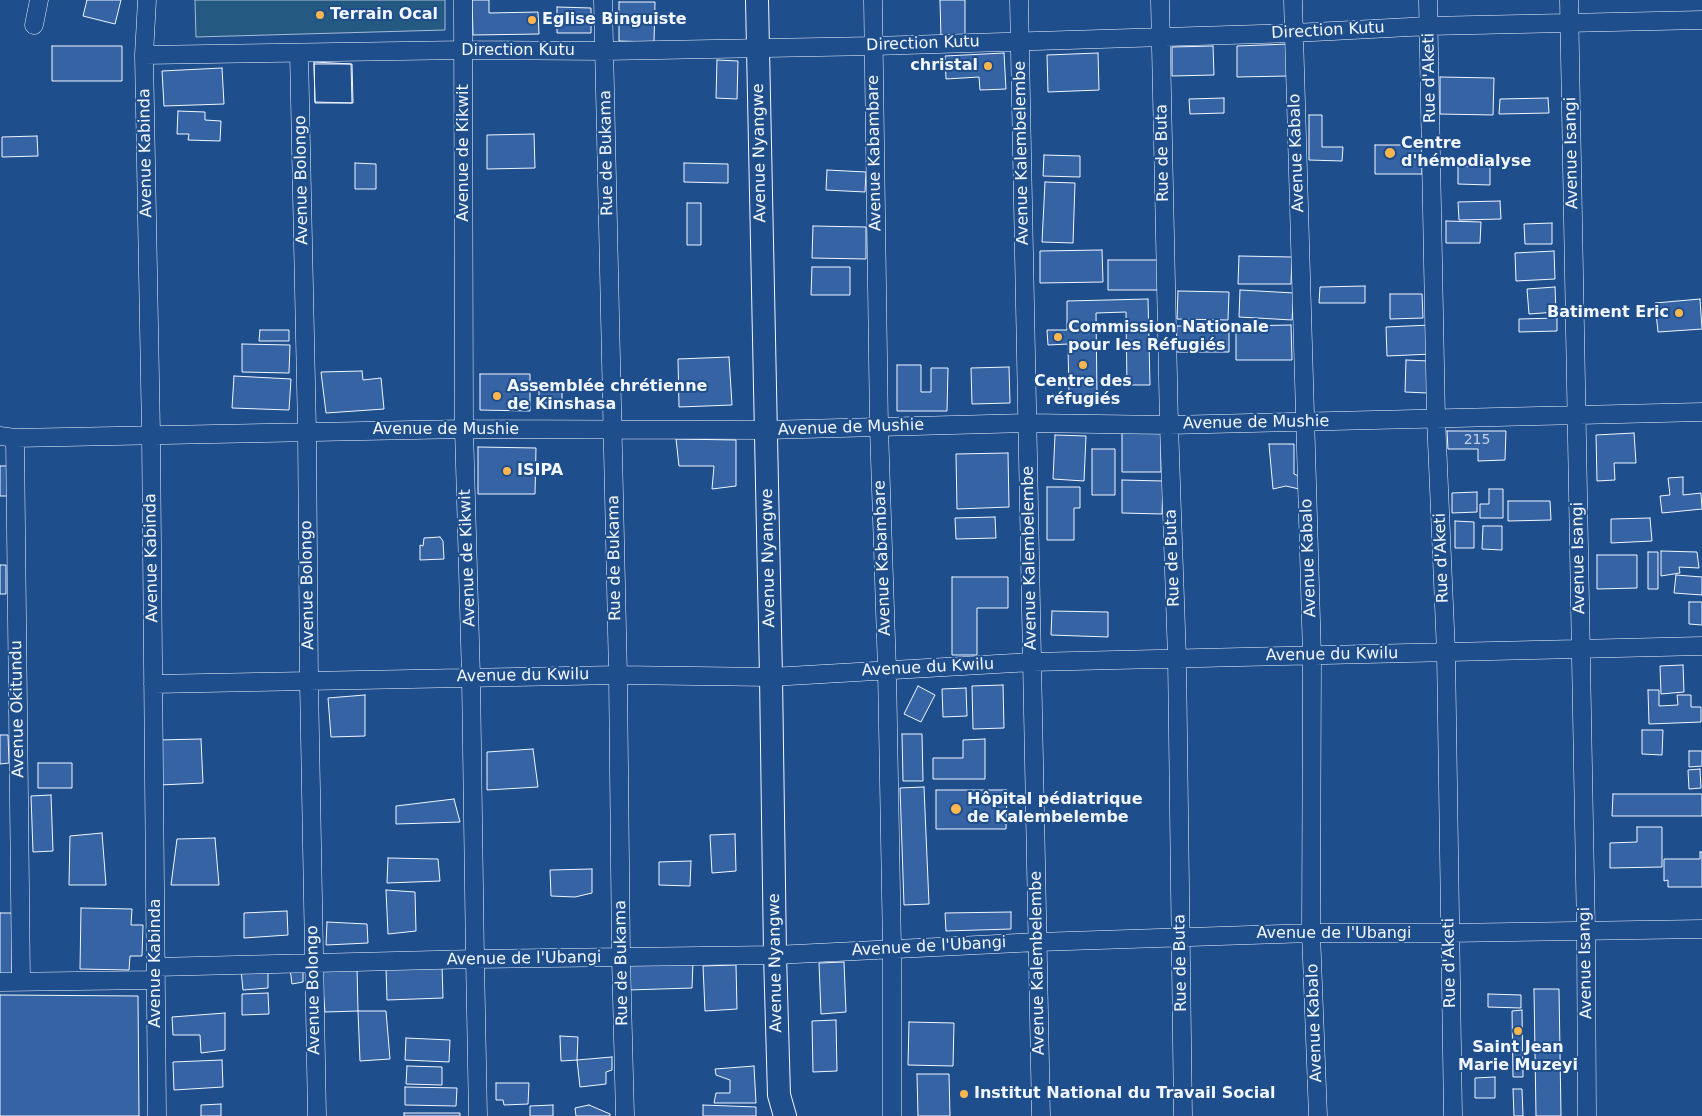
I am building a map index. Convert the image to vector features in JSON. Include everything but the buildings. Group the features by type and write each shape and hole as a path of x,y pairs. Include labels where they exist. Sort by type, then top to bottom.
{"main road":[{"name":"Avenue Nyangwe","path":"757,0 772,677 775,955 779,1095 785,1116"}],"street":[{"path":"34,25 39,0"},
{"name":"Avenue Kabinda","path":"147,0 144,55 151,434 155,973 158,1116"},
{"name":"Avenue de Kikwit","path":"463,0 464,430 471,677 478,1116"},
{"name":"Rue de Bukama","path":"603,0 618,675 625,1116"},
{"name":"Avenue Kabambare","path":"873,0 880,428 892,948 892,1116"},
{"name":"Avenue Kalembelembe","path":"1019,0 1041,1116"},
{"name":"Rue de Buta","path":"1160,0 1169,425 1177,658 1183,1116"},
{"name":"Avenue Kabalo","path":"1293,0 1312,656 1312,933 1318,1116"},
{"name":"Rue d'Aketi","path":"1428,0 1436,418 1446,652 1453,1116"},
{"name":"Avenue Isangi","path":"1569,0 1577,415 1579,650 1586,932 1587,1116"},
{"name":"Direction Kutu","path":"144,55 464,50 605,51 874,46 1294,33 1429,26 1702,20"},
{"name":"Avenue Bolongo","path":"299,54 307,431 309,682 317,1116"},
{"name":"Avenue de Mushie","path":"8,437 307,431 766,430 1027,423 1169,425 1702,412"},
{"name":"Avenue Okitundu","path":"8,437 21,981"},
{"name":"Avenue du Kwilu","path":"154,684 618,675 772,677 1032,662 1702,646"},
{"name":"Avenue de l'Ubangi","path":"0,982 314,963 775,955 1038,942 1312,933 1702,930"}],"shaded area":[{"name":"Terrain Ocal","path":"195,0 445,0 445,30 196,37"}],"place":[{"name":"Terrain Ocal","path":"320,15"},
{"name":"Eglise Binguiste","path":"532,20"},
{"name":"christal","path":"988,66"},
{"name":"Centre d'hémodialyse","path":"1390,153"},
{"name":"Batiment Eric","path":"1679,313"},
{"name":"Commission Nationale pour les Réfugiés","path":"1058,337"},
{"name":"Centre des réfugiés","path":"1083,365"},
{"name":"Assemblée chrétienne de Kinshasa","path":"497,396"},
{"name":"ISIPA","path":"507,471"},
{"name":"Hôpital pédiatrique de Kalembelembe","path":"956,809"},
{"name":"Saint Jean Marie Muzeyi","path":"1518,1031"},
{"name":"Institut National du Travail Social","path":"964,1094"}]}
